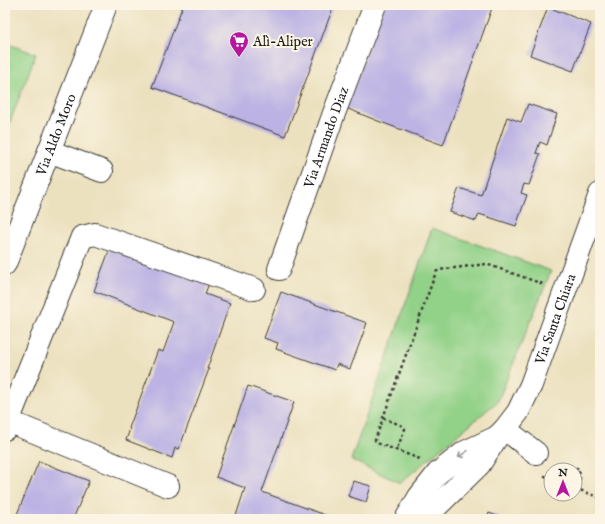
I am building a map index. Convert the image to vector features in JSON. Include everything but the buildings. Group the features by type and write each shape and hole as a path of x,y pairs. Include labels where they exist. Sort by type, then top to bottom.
{"street":[{"name":"Via Aldo Moro","path":"5,264 106,5"},
{"name":"Via Armando Diaz","path":"279,269 333,116 375,5"},
{"path":"49,151 102,171"},
{"name":"Via Santa Chiara","path":"426,519 434,509 479,465 501,433 518,412 591,247 600,194"},
{"path":"168,486 6,423 82,237 95,234 254,289"},
{"path":"501,433 536,453"},
{"name":"Via Santa Chiara","path":"406,519 419,497 438,473 465,452 501,433"}],"path":[{"path":"426,461 377,444 376,440 436,272 439,270 486,264 546,285"},
{"path":"383,418 403,426 404,429 396,451"},
{"path":"583,491 600,498"}],"green space":[{"path":"5,43 36,54 5,135"},
{"path":"432,228 551,271 498,401 400,483 351,460"}],"place":[{"name":"Alì-Aliper","path":"239,58"}]}
